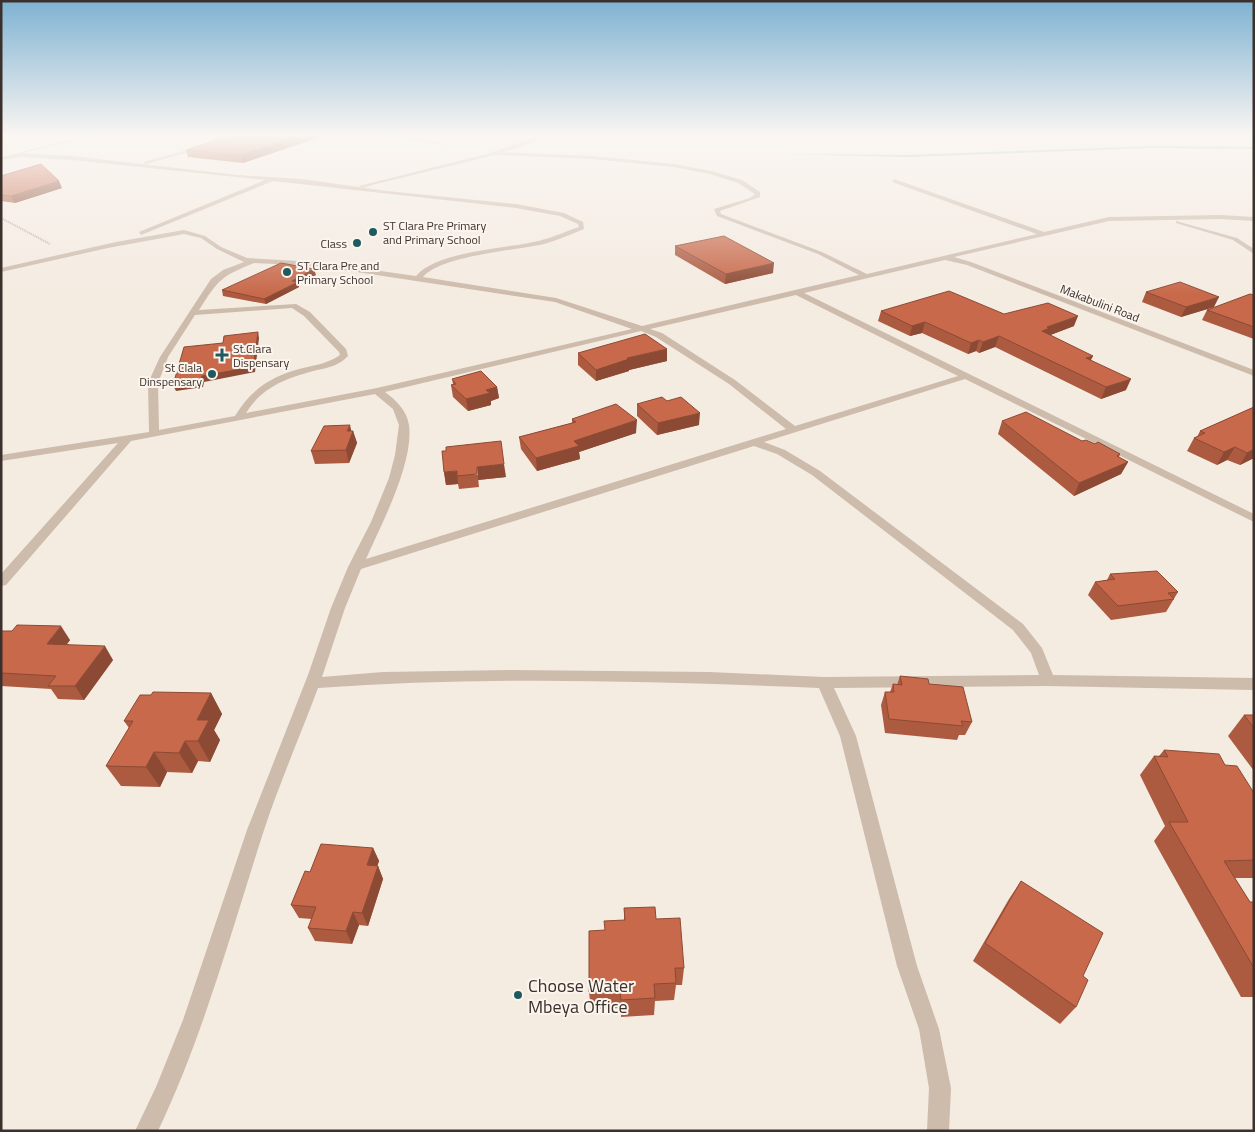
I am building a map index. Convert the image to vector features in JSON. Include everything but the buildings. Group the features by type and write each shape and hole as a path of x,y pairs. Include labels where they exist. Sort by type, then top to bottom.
{"street":[{"path":"109,246 248,189"},
{"path":"360,189 516,206 562,214 581,223 582,228 578,231 543,242 484,252 446,262 424,271 418,278"},
{"path":"752,189 758,193 757,196 716,210 719,215 820,253 864,275"},
{"path":"916,189 1043,234"},
{"path":"1,458 154,434 377,391 864,275 1109,219 1220,217 1254,219"},
{"path":"1164,219 1235,239 1254,252"},
{"path":"1,270 170,233 184,232 203,237 224,251 252,261 300,263 418,278 433,282 556,300 659,335 754,398 792,429"},
{"name":"Makabulini Road","path":"938,258 969,263 1254,373"},
{"path":"154,434 153,383 157,371 214,281 226,272 252,261"},
{"path":"796,292 906,345 964,377 1254,518"},
{"path":"194,313 293,306 307,314 343,351 344,356 332,364 278,378 264,386 248,401 238,418"},
{"path":"354,567 792,429 964,377"},
{"path":"146,1131 161,1102 188,1030 257,830 313,683 354,567 387,494 399,461 404,435 402,421 396,406 377,391"},
{"path":"1,582 128,438"},
{"path":"753,442 781,452 816,473 1018,627 1037,648 1044,661 1047,680"},
{"path":"313,683 383,678 511,676 709,678 824,682 1047,680 1254,684"},
{"path":"824,682 848,736 907,966 929,1029 940,1088 938,1131"}],"path":[{"path":"1,218 24,228 43,241 73,254"}],"place":[{"name":"ST Clara Pre Primary and Primary School","path":"373,232"},
{"name":"Class","path":"357,243"},
{"name":"ST Clara Pre and Primary School","path":"287,272"},
{"name":"St.Clara Dispensary","path":"222,355"},
{"name":"St Clala Dinspensary","path":"212,374"},
{"name":"Choose Water Mbeya Office","path":"518,995"}]}
